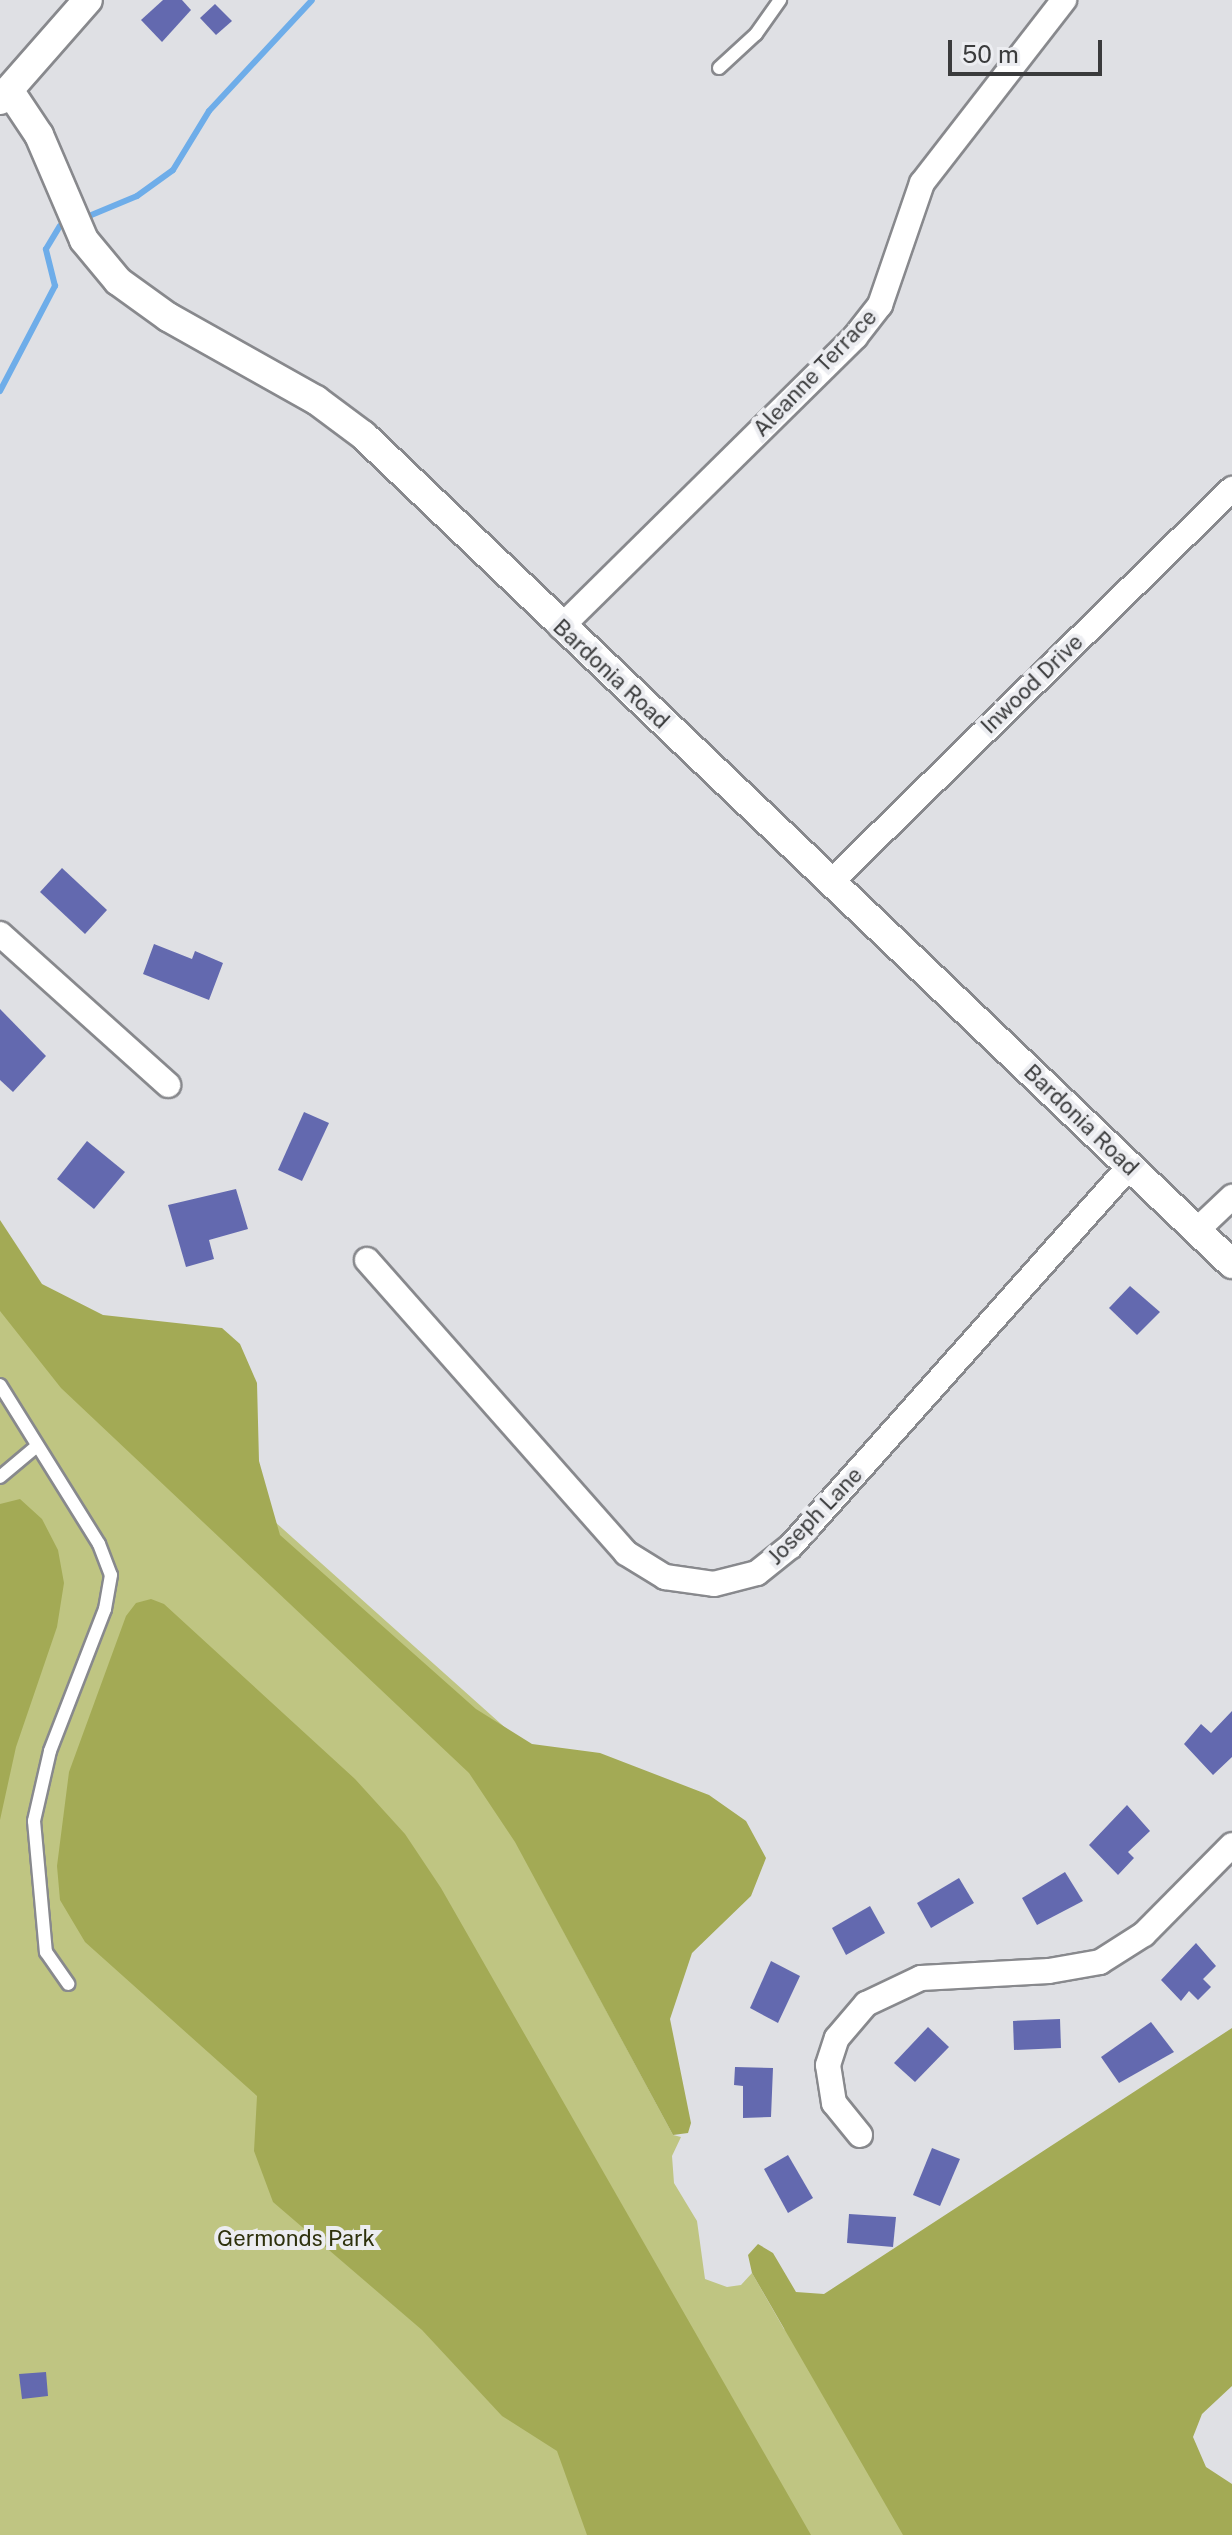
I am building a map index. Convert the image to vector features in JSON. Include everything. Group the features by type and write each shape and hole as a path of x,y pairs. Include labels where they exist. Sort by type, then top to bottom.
{"street":[{"path":"4,95 88,0"},
{"name":"Aleanne Terrace","path":"561,627 855,337 880,305 922,183 1064,0"},
{"name":"Bardonia Road","path":"4,95 39,135 84,240 118,281 168,317 339,415 833,880 1232,1264"},
{"name":"Inwood Drive","path":"833,880 1232,489"},
{"path":"0,934 168,1085"},
{"name":"Joseph Lane","path":"367,1260 626,1553 675,1580 725,1583 757,1573 791,1546 1129,1167"},
{"path":"1196,1231 1232,1197"},
{"path":"860,2135 834,2103 828,2065 837,2038 866,2004 921,1978 1067,1969 1108,1958 1144,1934 1232,1845"}],"lane":[{"path":"719,68 756,34 780,0"},
{"path":"0,1385 99,1544 111,1575 105,1609 50,1751 34,1821 35,1875 46,1952 68,1984"},
{"path":"0,1477 37,1446"}],"green space":[{"path":"0,1220 42,1284 103,1315 222,1328 240,1344 257,1383 259,1461 280,1535 476,1709 532,1744 600,1753 709,1795 746,1821 766,1858 751,1896 692,1953 670,2019 691,2123 688,2133 673,2135 515,1842 469,1773 61,1388 0,1311"},
{"name":"Germonds Park","path":"0,1276 605,1817 541,1889 673,2135 681,2137 672,2156 674,2183 697,2221 705,2279 727,2287 741,2285 752,2273 784,2329 1229,2535 0,2535"},
{"path":"20,1499 42,1519 58,1550 64,1583 57,1627 16,1747 0,1820 0,1504"},
{"path":"151,1599 164,1604 355,1779 405,1834 441,1888 811,2535 587,2535 557,2451 502,2416 422,2330 273,2202 254,2151 257,2096 85,1942 60,1900 57,1866 69,1772 126,1616 136,1603"},
{"path":"1232,2028 1232,2386 1202,2414 1193,2437 1206,2467 1232,2484 1232,2535 903,2535 752,2273 748,2255 758,2244 773,2253 796,2292 824,2294"}],"building":[{"path":"163,0 182,0 191,10 162,42 141,20"},
{"path":"215,4 232,21 216,35 200,18"},
{"path":"62,868 107,910 85,934 40,892"},
{"path":"154,944 192,959 195,951 223,963 209,1000 143,974"},
{"path":"0,1009 46,1056 13,1092 0,1080"},
{"path":"304,1112 329,1123 302,1181 278,1170"},
{"path":"87,1141 125,1172 94,1209 57,1179"},
{"path":"236,1189 248,1229 209,1240 214,1259 186,1267 168,1205"},
{"path":"1130,1286 1160,1312 1137,1335 1109,1308"},
{"path":"1232,1711 1232,1757 1213,1775 1184,1744 1201,1724 1211,1733"},
{"path":"1127,1805 1150,1831 1128,1852 1134,1858 1118,1875 1089,1845"},
{"path":"1065,1872 1083,1901 1037,1925 1022,1898"},
{"path":"959,1878 974,1903 931,1928 917,1903"},
{"path":"870,1906 885,1933 846,1955 832,1928"},
{"path":"1196,1943 1216,1966 1203,1979 1211,1987 1198,2000 1189,1991 1181,2001 1161,1980"},
{"path":"771,1961 800,1976 778,2023 750,2008"},
{"path":"1060,2019 1061,2048 1014,2050 1013,2021"},
{"path":"1151,2022 1174,2052 1119,2083 1101,2057"},
{"path":"928,2027 949,2047 915,2082 894,2063"},
{"path":"735,2067 773,2068 771,2117 743,2118 743,2086 734,2085"},
{"path":"932,2148 960,2159 940,2206 913,2195"},
{"path":"788,2155 813,2198 788,2213 764,2169"},
{"path":"849,2214 896,2217 893,2247 847,2243"},
{"path":"46,2372 48,2396 22,2399 19,2374"}],"waterway":[{"path":"89,216 137,196 173,170 209,111 312,0"},
{"path":"0,391 55,286 46,249 60,226"}]}
